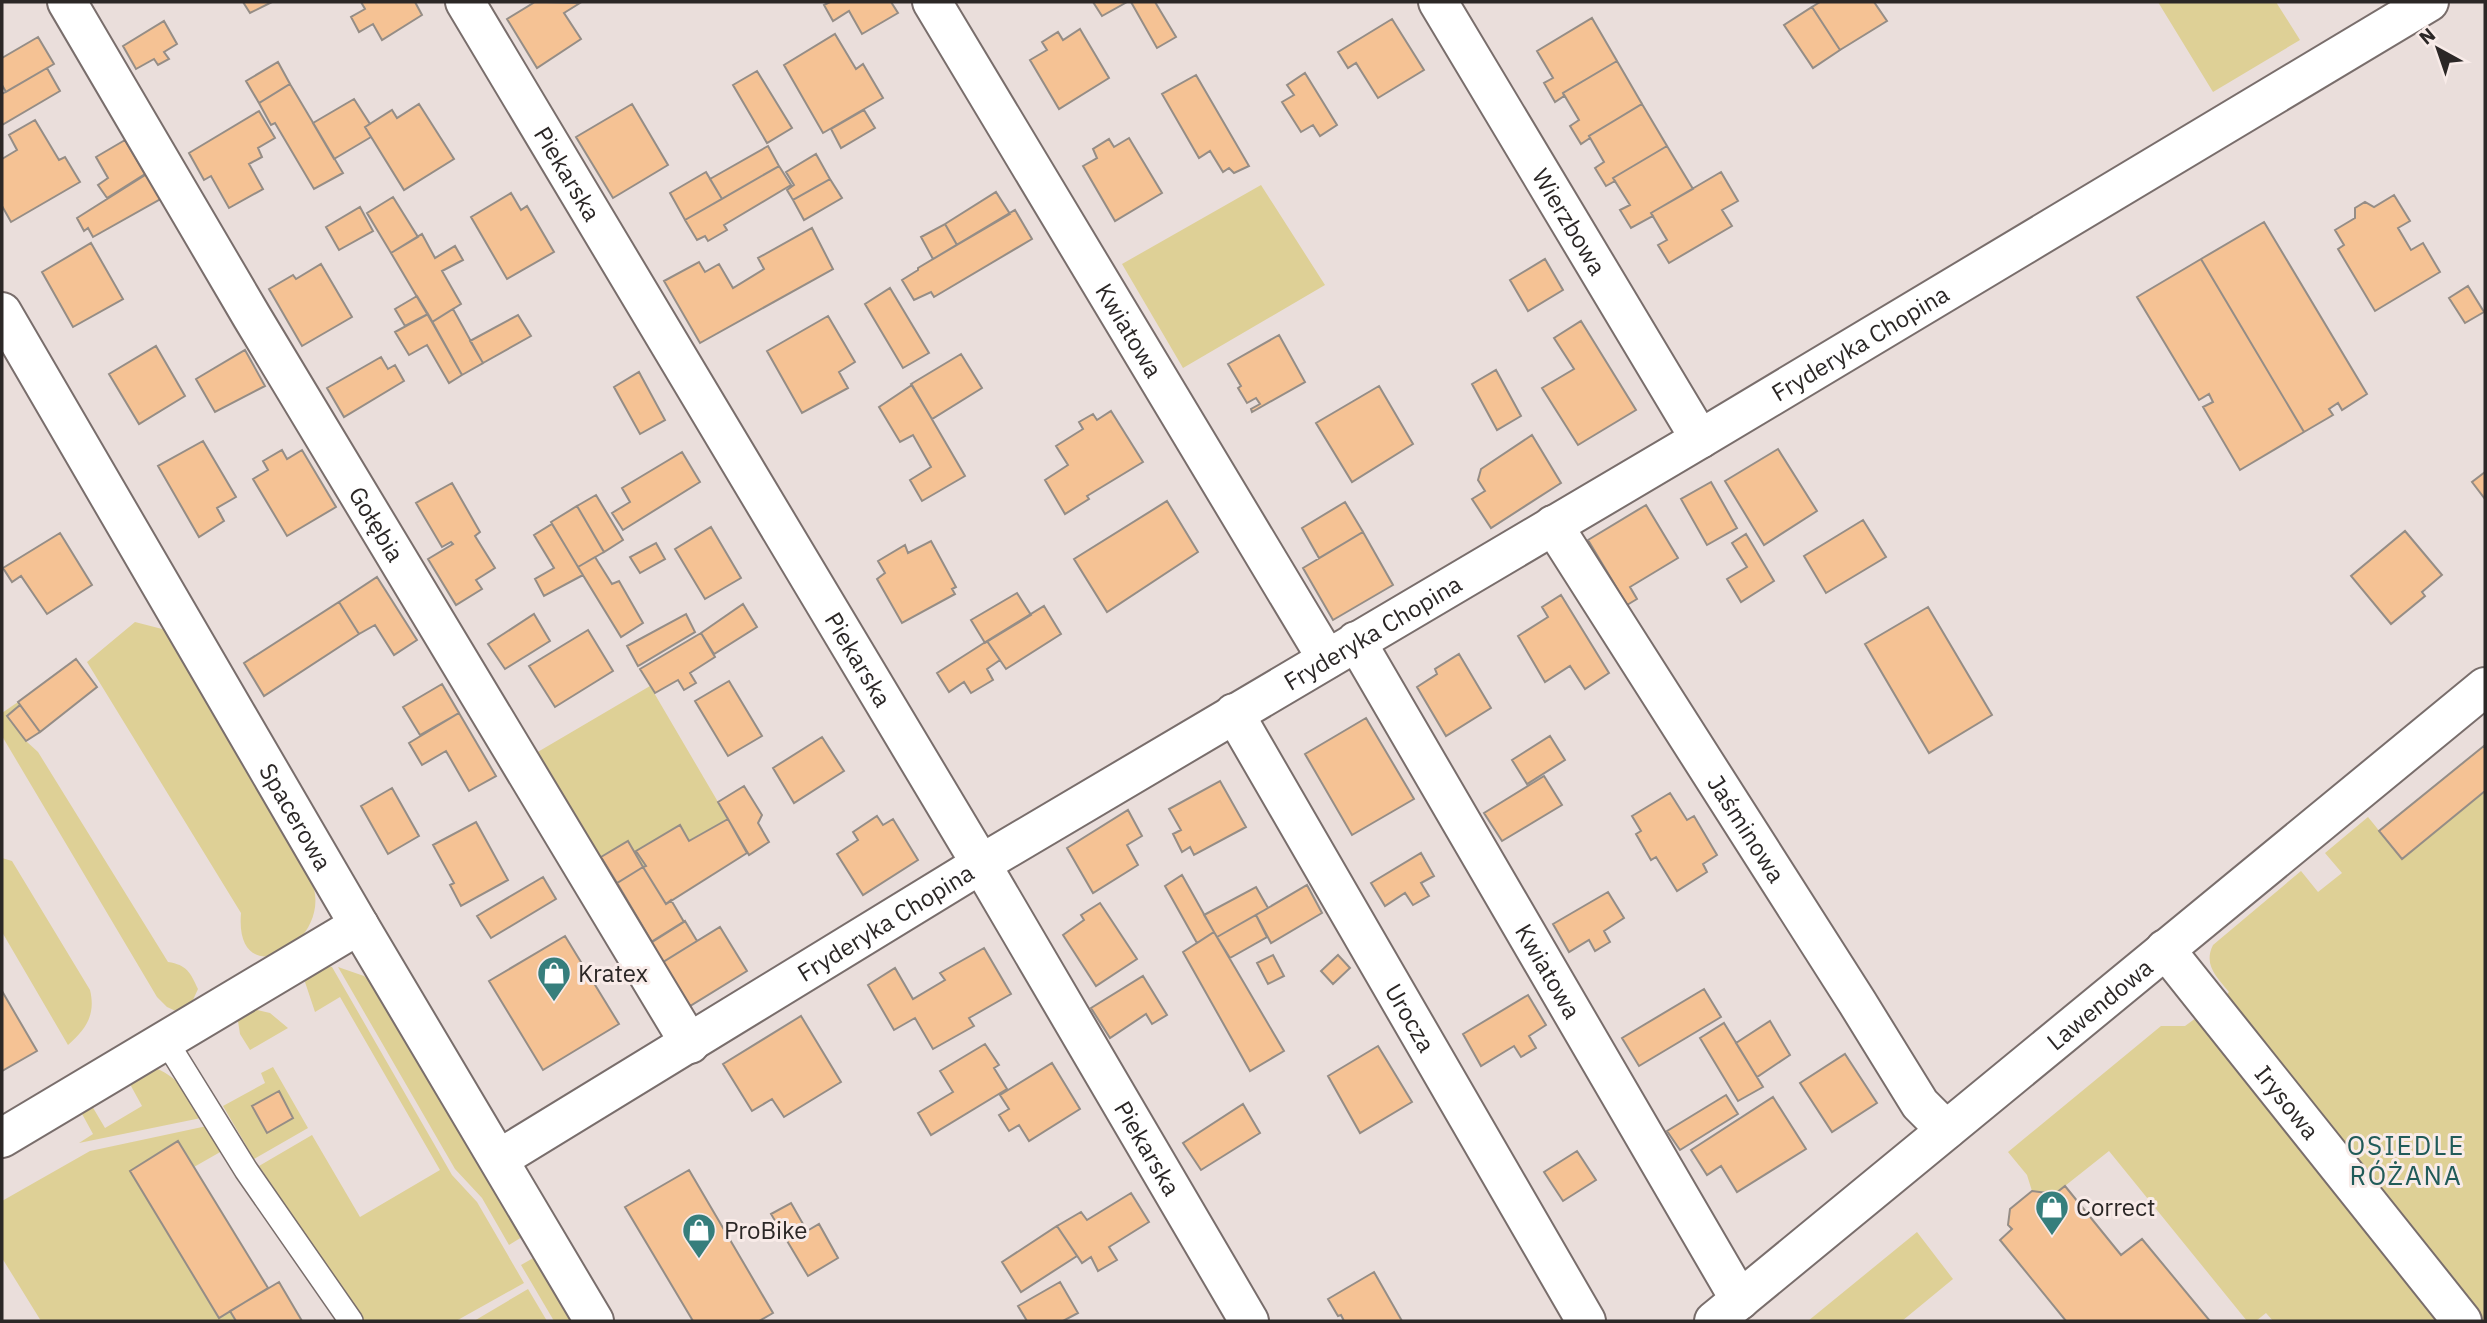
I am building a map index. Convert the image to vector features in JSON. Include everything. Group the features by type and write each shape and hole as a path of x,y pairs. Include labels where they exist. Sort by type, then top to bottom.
{"street":[{"name":"Gołębia","path":"67,2 252,317 690,1044"},
{"name":"Piekarska","path":"465,2 981,864 1250,1321"},
{"name":"Kwiatowa","path":"932,2 1341,650 1727,1311"},
{"name":"Wierzbowa","path":"1438,2 1700,439"},
{"name":"Fryderyka Chopina","path":"499,1159 981,864 1700,439 2429,2"},
{"name":"Spacerowa","path":"2,312 359,925 594,1321"},
{"name":"Jaśminowa","path":"1553,525 1920,1104 1946,1130"},
{"name":"Lawendowa","path":"1727,1311 2485,687"},
{"name":"Urocza","path":"1234,713 1586,1321"},
{"path":"2,1138 359,925"},
{"name":"Irysowa","path":"2165,949 2462,1321"}],"lane":[{"path":"166,1041 246,1170 351,1321"}],"shaded area":[{"path":"2158,2 2276,2 2300,40 2213,92"},
{"path":"1261,185 1325,285 1183,368 1122,264"},
{"path":"135,622 166,630 311,881 315,910 308,928 295,943 280,953 265,956 251,952 243,938 241,913 87,662"},
{"path":"650,686 728,819 617,885 536,753"},
{"path":"18,702 20,705 7,716 38,752 168,962 184,967 193,978 198,989 192,1002 178,1012 167,1007 157,997 2,736 2,713"},
{"path":"2485,791 2485,1321 2473,1321 2219,1003 2229,992 2213,970 2210,952 2213,945 2301,871 2318,892 2342,873 2325,853 2368,817 2402,859"},
{"path":"2,858 12,861 90,990 92,1007 88,1021 68,1045 2,932"},
{"path":"323,965 332,967 452,1175 477,1202 524,1283 456,1321 363,1321 259,1166 312,1135 360,1217 440,1170 340,997 315,1012 305,982 306,974"},
{"path":"338,967 364,976 375,986 522,1237 509,1245 482,1198 455,1169"},
{"path":"248,1008 270,1013 288,1028 250,1050 240,1034 237,1015"},
{"path":"2196,1018 2438,1321 2273,1321 2266,1313 2256,1321 2247,1321 2109,1151 2051,1197 2047,1193 2032,1191 2027,1175 2008,1152 2161,1026 2185,1026"},
{"path":"273,1067 308,1128 254,1159 223,1106 265,1083 261,1073"},
{"path":"155,1068 178,1083 201,1118 79,1143 93,1134 81,1112 92,1106 105,1128 142,1106 131,1086 133,1076"},
{"path":"207,1126 222,1151 194,1167 178,1141 130,1171 219,1318 230,1311 236,1321 41,1321 2,1258 2,1201 90,1151"},
{"path":"1917,1232 1953,1279 1902,1321 1808,1321"},
{"path":"535,1257 572,1321 554,1321 521,1265"},
{"path":"528,1289 547,1321 474,1321"}],"building":[{"path":"243,2 272,2 250,13"},
{"path":"361,2 415,2 422,15 382,40 373,24 359,32 351,17 365,9"},
{"path":"535,2 580,3 564,13 581,39 537,68 507,19"},
{"path":"830,2 891,2 898,13 862,34 849,11 833,21 824,5"},
{"path":"1093,2 1127,2 1102,16"},
{"path":"1131,2 1155,2 1176,37 1157,48"},
{"path":"1820,2 1874,2 1887,21 1840,50 1812,7"},
{"path":"1812,7 1840,50 1813,68 1784,25"},
{"path":"1592,18 1617,61 1563,93 1564,96 1555,102 1544,83 1553,78 1537,51"},
{"path":"1392,19 1424,70 1378,98 1356,63 1348,68 1338,52"},
{"path":"164,21 177,44 164,52 169,59 158,65 154,59 136,69 123,46"},
{"path":"1080,29 1109,78 1059,109 1030,60 1047,50 1042,42 1058,32 1063,40"},
{"path":"835,34 856,69 863,64 883,98 823,133 784,65"},
{"path":"38,37 54,64 6,92 2,85 2,58"},
{"path":"1617,61 1642,104 1589,136 1590,138 1581,144 1570,126 1579,120 1563,93"},
{"path":"278,62 290,84 259,103 246,81"},
{"path":"47,68 60,91 2,125 2,94"},
{"path":"757,71 792,128 767,143 733,85"},
{"path":"1305,73 1337,125 1320,136 1313,125 1301,132 1282,102 1294,95 1287,85"},
{"path":"1196,75 1249,166 1234,173 1229,168 1223,172 1210,151 1199,158 1162,94"},
{"path":"290,84 343,173 314,189 275,123 271,125 259,103"},
{"path":"354,99 370,124 365,127 371,137 334,159 313,123"},
{"path":"419,104 454,159 404,190 365,127 392,110 397,118"},
{"path":"632,104 668,165 613,198 576,137"},
{"path":"1642,104 1667,146 1613,178 1615,181 1606,186 1595,168 1604,162 1589,136"},
{"path":"864,110 875,128 841,148 831,129"},
{"path":"259,111 275,138 258,148 262,157 249,164 263,189 229,208 211,176 204,180 189,153"},
{"path":"35,120 59,160 65,157 80,182 11,222 2,206 2,159 17,150 9,135"},
{"path":"1129,138 1162,193 1115,221 1083,166 1097,158 1093,149 1109,139 1114,147"},
{"path":"125,140 145,174 107,198 98,185 108,178 96,157"},
{"path":"768,146 779,166 722,199 710,179"},
{"path":"1667,146 1693,189 1631,228 1620,210 1630,205 1613,178"},
{"path":"816,154 830,179 793,200 787,190 794,185 786,172"},
{"path":"779,166 791,185 724,225 727,230 708,241 705,236 697,240 685,220"},
{"path":"150,172 164,197 93,237 88,228 84,231 77,218"},
{"path":"706,172 722,199 685,220 670,193"},
{"path":"1721,172 1738,201 1722,210 1732,226 1669,263 1658,245 1667,240 1651,213"},
{"path":"830,179 842,198 804,220 793,200"},
{"path":"996,192 1010,214 957,245 945,224"},
{"path":"511,193 521,210 527,206 554,252 507,279 471,217"},
{"path":"2394,195 2410,221 2398,228 2411,250 2423,243 2440,272 2375,311 2338,249 2344,245 2335,230 2355,218 2355,208 2365,202 2374,207"},
{"path":"393,197 418,237 391,253 367,213"},
{"path":"360,207 373,231 339,250 326,227"},
{"path":"1015,210 1032,239 934,297 931,292 914,300 902,280"},
{"path":"2264,222 2367,394 2342,410 2338,403 2329,409 2333,415 2304,432 2201,259"},
{"path":"945,224 957,245 933,259 921,237"},
{"path":"812,228 833,269 700,343 664,281 699,262 705,272 719,264 733,288 764,269 758,258"},
{"path":"422,234 435,258 455,246 463,260 442,271 461,304 432,322 391,253"},
{"path":"91,243 123,299 73,327 42,272"},
{"path":"1545,259 1563,290 1528,311 1510,280"},
{"path":"2201,259 2304,432 2240,470 2203,407 2213,402 2209,394 2199,400 2137,297"},
{"path":"321,264 352,317 302,346 269,289 293,275 296,279"},
{"path":"2468,286 2484,312 2465,323 2449,298"},
{"path":"890,288 929,353 903,368 865,304"},
{"path":"417,296 428,314 405,326 395,309"},
{"path":"453,309 483,363 462,375 432,322"},
{"path":"428,314 462,375 449,383 427,345 409,355 395,332"},
{"path":"518,315 531,336 483,363 470,341"},
{"path":"828,316 855,362 839,372 848,388 802,413 767,351"},
{"path":"1581,321 1636,410 1578,445 1542,388 1574,369 1554,338"},
{"path":"1279,335 1305,382 1252,412 1251,409 1260,404 1256,398 1247,403 1228,364"},
{"path":"156,346 185,396 139,424 109,374"},
{"path":"245,350 265,386 215,412 196,379"},
{"path":"961,354 982,388 932,419 911,384"},
{"path":"381,357 388,369 395,365 404,381 344,417 327,388"},
{"path":"1496,370 1521,416 1497,430 1472,384"},
{"path":"639,372 665,420 640,434 614,387"},
{"path":"912,385 965,476 922,501 910,480 931,467 913,435 900,442 879,407"},
{"path":"1379,386 1413,444 1352,482 1316,423"},
{"path":"1111,411 1143,462 1087,496 1089,499 1065,514 1045,480 1068,465 1056,446 1083,429 1079,422 1093,414 1097,420"},
{"path":"1532,435 1561,483 1491,528 1472,499 1485,491 1478,480 1481,469"},
{"path":"203,441 236,497 217,508 224,521 199,537 158,466"},
{"path":"1778,449 1817,511 1764,545 1725,481"},
{"path":"282,450 287,459 302,450 336,507 287,536 253,479 268,470 263,461"},
{"path":"682,452 700,482 623,530 612,513 630,502 622,488"},
{"path":"2485,472 2485,499 2472,482"},
{"path":"1711,482 1737,528 1707,545 1681,499"},
{"path":"452,483 480,532 475,536 495,568 476,580 482,589 456,605 428,559 453,544 451,542 442,547 416,503"},
{"path":"596,495 623,540 604,552 577,506"},
{"path":"1167,501 1198,552 1107,612 1074,559"},
{"path":"1345,502 1363,532 1319,558 1302,528"},
{"path":"1646,505 1678,558 1630,587 1637,599 1627,605 1588,540"},
{"path":"577,506 604,552 578,567 551,522"},
{"path":"1863,520 1886,557 1826,593 1804,556"},
{"path":"552,524 583,575 544,596 535,579 554,568 534,535"},
{"path":"711,527 741,578 705,599 675,549"},
{"path":"2405,531 2442,575 2422,592 2425,596 2391,624 2351,576"},
{"path":"1363,532 1393,585 1333,620 1303,568"},
{"path":"60,533 92,585 47,614 21,576 12,582 3,568"},
{"path":"1746,534 1774,581 1741,602 1727,579 1747,567 1732,543"},
{"path":"931,541 956,587 952,589 955,594 902,623 877,579 885,573 878,561 905,545 908,553"},
{"path":"656,543 665,559 640,573 630,557"},
{"path":"595,557 612,584 619,581 643,623 621,637 578,567"},
{"path":"377,577 417,640 394,655 375,625 359,634 339,602"},
{"path":"1017,593 1031,615 985,643 971,620"},
{"path":"1561,595 1609,673 1585,689 1570,666 1545,682 1518,636 1548,617 1542,607"},
{"path":"339,602 359,634 264,696 244,663"},
{"path":"743,604 757,627 714,654 701,633"},
{"path":"1044,606 1061,634 1006,669 987,641"},
{"path":"1928,607 1992,715 1929,753 1865,644"},
{"path":"534,614 550,641 505,669 488,644"},
{"path":"686,614 695,632 638,666 627,646"},
{"path":"588,630 613,671 555,707 529,666"},
{"path":"701,633 715,657 690,673 696,683 684,690 678,680 655,693 640,669"},
{"path":"987,641 1000,660 987,669 993,680 971,693 964,682 949,692 937,673"},
{"path":"1459,654 1491,708 1446,736 1417,687 1437,674 1435,669"},
{"path":"76,659 97,687 40,732 18,702"},
{"path":"729,681 762,736 728,756 695,701"},
{"path":"442,684 459,713 420,735 403,707"},
{"path":"20,705 40,732 26,741 7,716"},
{"path":"459,713 496,776 469,791 446,751 422,765 409,743"},
{"path":"1366,718 1414,799 1352,835 1305,754"},
{"path":"1550,736 1565,760 1527,784 1512,760"},
{"path":"822,737 844,771 794,803 773,768"},
{"path":"2485,745 2485,791 2402,859 2379,831"},
{"path":"1544,776 1562,805 1502,841 1484,813"},
{"path":"1220,781 1246,827 1194,855 1190,847 1182,852 1173,834 1181,830 1169,809"},
{"path":"744,786 762,815 758,823 769,842 749,855 718,802"},
{"path":"392,788 419,836 388,854 361,806"},
{"path":"1670,793 1687,820 1694,816 1717,855 1703,864 1707,872 1677,891 1656,857 1651,860 1636,834 1641,831 1632,816"},
{"path":"1128,810 1142,836 1127,845 1138,865 1093,893 1067,848"},
{"path":"877,816 883,825 893,819 918,860 863,895 837,854 858,840 853,832"},
{"path":"728,819 747,853 666,904 636,851 680,825 689,841"},
{"path":"476,822 508,880 461,906 450,885 454,883 433,845"},
{"path":"628,841 643,867 617,883 601,857"},
{"path":"1421,853 1434,876 1421,883 1429,896 1413,905 1405,893 1385,906 1371,883"},
{"path":"643,867 666,904 671,900 684,922 652,942 617,883"},
{"path":"1182,875 1214,932 1197,943 1165,886"},
{"path":"543,877 556,899 491,938 477,916"},
{"path":"1307,885 1322,913 1271,943 1256,915"},
{"path":"1256,887 1268,908 1217,937 1204,915"},
{"path":"1608,892 1624,918 1604,931 1610,942 1595,951 1589,940 1569,952 1553,924"},
{"path":"1100,903 1137,959 1096,986 1063,935 1084,920 1081,915"},
{"path":"1256,915 1267,937 1230,958 1217,937"},
{"path":"685,921 697,941 663,962 651,942"},
{"path":"720,927 747,971 690,1006 663,962"},
{"path":"1214,932 1284,1051 1250,1071 1183,952"},
{"name":"Kratex","path":"565,936 619,1024 543,1070 489,981"},
{"path":"984,948 1011,994 969,1018 974,1026 933,1049 915,1018 894,1030 868,985 895,968 913,999 945,980 940,973"},
{"path":"1273,955 1284,976 1268,984 1257,963"},
{"path":"1338,955 1350,968 1333,984 1321,971"},
{"path":"1143,976 1167,1015 1152,1024 1146,1014 1110,1038 1091,1008"},
{"path":"1704,989 1721,1017 1639,1066 1622,1038"},
{"path":"2,991 37,1051 2,1071"},
{"path":"1528,995 1546,1025 1529,1036 1536,1048 1521,1057 1514,1046 1481,1066 1463,1034"},
{"path":"801,1016 841,1082 784,1117 772,1099 752,1111 723,1064"},
{"path":"1770,1021 1790,1055 1757,1077 1736,1043"},
{"path":"1724,1023 1763,1087 1738,1101 1700,1038"},
{"path":"985,1044 999,1065 994,1068 1007,1089 931,1135 918,1113 953,1092 940,1071"},
{"path":"1378,1046 1412,1102 1360,1133 1328,1076"},
{"path":"1845,1054 1877,1103 1832,1132 1800,1083"},
{"path":"1052,1063 1080,1109 1029,1141 1019,1125 1009,1131 999,1115 1009,1109 1000,1095"},
{"path":"279,1091 293,1118 267,1133 252,1106"},
{"path":"1726,1095 1738,1114 1680,1150 1667,1131"},
{"path":"1773,1097 1806,1149 1737,1192 1721,1166 1707,1175 1691,1150"},
{"path":"1243,1104 1260,1133 1201,1170 1183,1143"},
{"path":"178,1141 268,1288 219,1318 130,1171"},
{"path":"1577,1151 1596,1180 1563,1201 1544,1172"},
{"name":"ProBike","path":"689,1170 773,1313 759,1321 693,1321 625,1207"},
{"path":"2065,1186 2121,1255 2142,1239 2210,1321 2066,1321 2000,1240 2012,1229 2008,1225 2010,1209 2032,1191 2047,1193 2051,1197"},
{"path":"1131,1193 1149,1222 1109,1247 1117,1260 1098,1271 1091,1257 1082,1263 1057,1226 1081,1212 1087,1220"},
{"path":"791,1203 807,1231 819,1224 838,1258 808,1276 771,1214"},
{"path":"1057,1226 1077,1256 1021,1292 1002,1262"},
{"path":"1374,1272 1402,1321 1344,1321 1328,1299"},
{"path":"279,1282 302,1321 236,1321 230,1311"},
{"path":"1060,1282 1078,1313 1063,1321 1027,1321 1018,1306"}],"place":[{"name":"Kratex","path":"554,1003"},
{"name":"Correct","path":"2052,1237"},
{"name":"ProBike","path":"699,1260"}],"district":[{"name":"OSIEDLE RÓŻANA","path":"2406,1160"}]}
